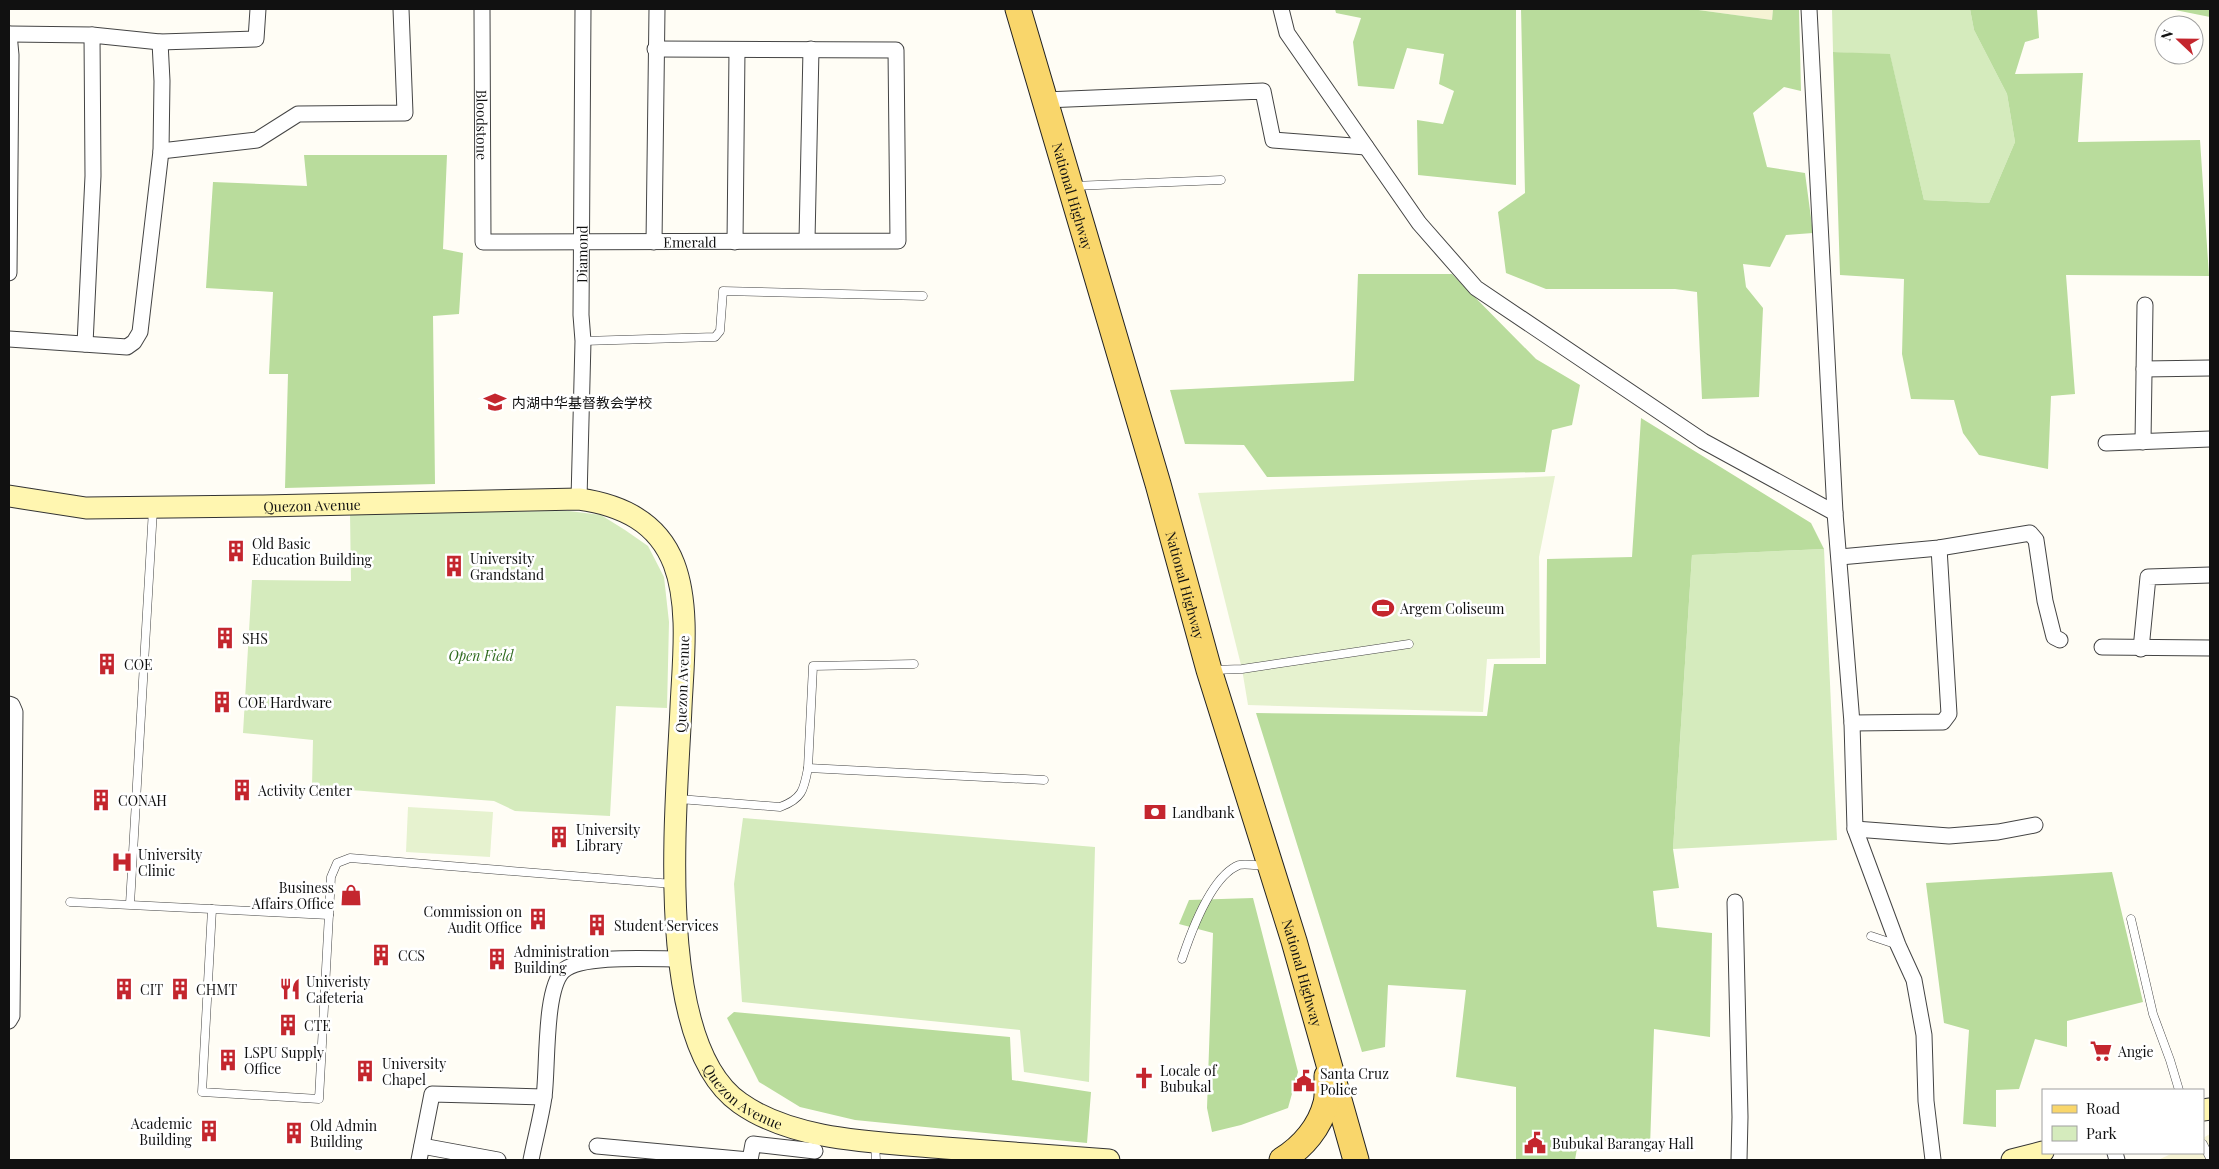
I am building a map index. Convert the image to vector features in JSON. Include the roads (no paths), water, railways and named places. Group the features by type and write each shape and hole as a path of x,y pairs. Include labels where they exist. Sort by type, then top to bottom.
{"main road":[{"name":"National Highway","path":"1018,9 1158,484 1209,670 1271,866 1356,1160"},
{"name":"Quezon Avenue","path":"9,496 86,508 579,499 621,509 639,518 660,539 674,562 680,583 684,613 675,884 679,959 685,999 694,1036 706,1064 716,1080 725,1092 755,1113 815,1148 1109,1160"},
{"path":"1282,1160 1305,1142 1318,1124 1327,1101 1327,1056"},
{"path":"2012,1160 2042,1152"}],"street":[{"path":"9,273 9,34 92,35 160,42 256,40 258,9"},
{"path":"161,151 257,140 298,114 405,113 402,9"},
{"name":"Bloodstone","path":"482,9 482,242"},
{"name":"Diamond","path":"579,499 583,341 581,241 583,9"},
{"path":"654,242 657,9"},
{"path":"1281,9 1286,33 1419,223 1476,288 1703,441 1835,513"},
{"path":"1809,9 1835,513 1852,723 1855,829 1898,945 1914,980 1924,1036 1926,1101 1933,1160"},
{"path":"85,344 93,176 92,35"},
{"path":"9,339 127,347 134,342 140,332 161,151 162,81 160,42"},
{"path":"656,49 811,49 807,240"},
{"name":"Emerald","path":"482,242 898,241 896,50 811,49"},
{"path":"735,242 737,50"},
{"path":"1045,100 1263,91 1273,140 1366,147"},
{"path":"2143,442 2144,305"},
{"path":"2144,370 2210,368"},
{"path":"2106,443 2210,439"},
{"path":"1840,557 1939,548 2030,533 2036,540 2045,601 2054,637 2060,640"},
{"path":"1852,723 1943,722 1948,714 1939,548"},
{"path":"2141,649 2148,577 2210,575"},
{"path":"2102,647 2141,649 2210,648"},
{"path":"9,704 12,705 15,712 11,790 12,1016 9,1021"},
{"path":"1855,829 1949,836 1998,832 2035,825"},
{"path":"1735,902 1740,1116 1739,1160"},
{"path":"531,1160 544,1097 552,992 564,971 579,964 599,960 679,959"},
{"path":"498,1160 421,1153 432,1094 544,1097"},
{"path":"597,1146 704,1158 750,1160 752,1144 815,1148"}],"lane":[{"path":"1071,186 1221,180"},
{"path":"583,341 715,337 720,332 723,291 924,296"},
{"path":"130,904 153,507"},
{"path":"1209,670 1242,668 1408,644"},
{"path":"677,799 780,807 794,802 804,788 808,768 812,666 914,664"},
{"path":"808,768 1044,780"},
{"path":"212,909 202,1092 319,1098 331,877 337,863 350,858 675,884"},
{"path":"1182,959 1196,918 1224,874 1241,864 1271,866"},
{"path":"70,902 329,915"},
{"path":"2131,919 2153,1014 2179,1089"},
{"path":"1871,936 1898,945"},
{"path":"2204,1146 2210,1158"}],"place":[{"name":"内湖中华基督教会学校","path":"495,402"},
{"name":"Old Basic Education Building","path":"236,551"},
{"name":"University Grandstand","path":"454,566"},
{"name":"Argem Coliseum","path":"1383,608"},
{"name":"SHS","path":"225,638"},
{"name":"COE","path":"107,664"},
{"name":"COE Hardware","path":"222,702"},
{"name":"Activity Center","path":"242,790"},
{"name":"CONAH","path":"101,800"},
{"name":"Landbank","path":"1155,812"},
{"name":"University Library","path":"559,837"},
{"name":"University Clinic","path":"122,862"},
{"name":"Business Affairs Office","path":"351,895"},
{"name":"Commission on Audit Office","path":"538,919"},
{"name":"Student Services","path":"597,925"},
{"name":"CCS","path":"381,955"},
{"name":"Administration Building","path":"497,959"},
{"name":"CIT","path":"124,989"},
{"name":"CHMT","path":"180,989"},
{"name":"Univeristy Cafeteria","path":"290,989"},
{"name":"CTE","path":"288,1025"},
{"name":"Angie","path":"2101,1051"},
{"name":"LSPU Supply Office","path":"228,1060"},
{"name":"University Chapel","path":"365,1071"},
{"name":"Locale of Bubukal","path":"1144,1078"},
{"name":"Santa Cruz Police","path":"1304,1081"},
{"name":"Academic Building","path":"209,1131"},
{"name":"Old Admin Building","path":"294,1133"},
{"name":"Bubukal Barangay Hall","path":"1535,1143"}],"park label":[{"name":"Open Field","path":"481,655"}]}
